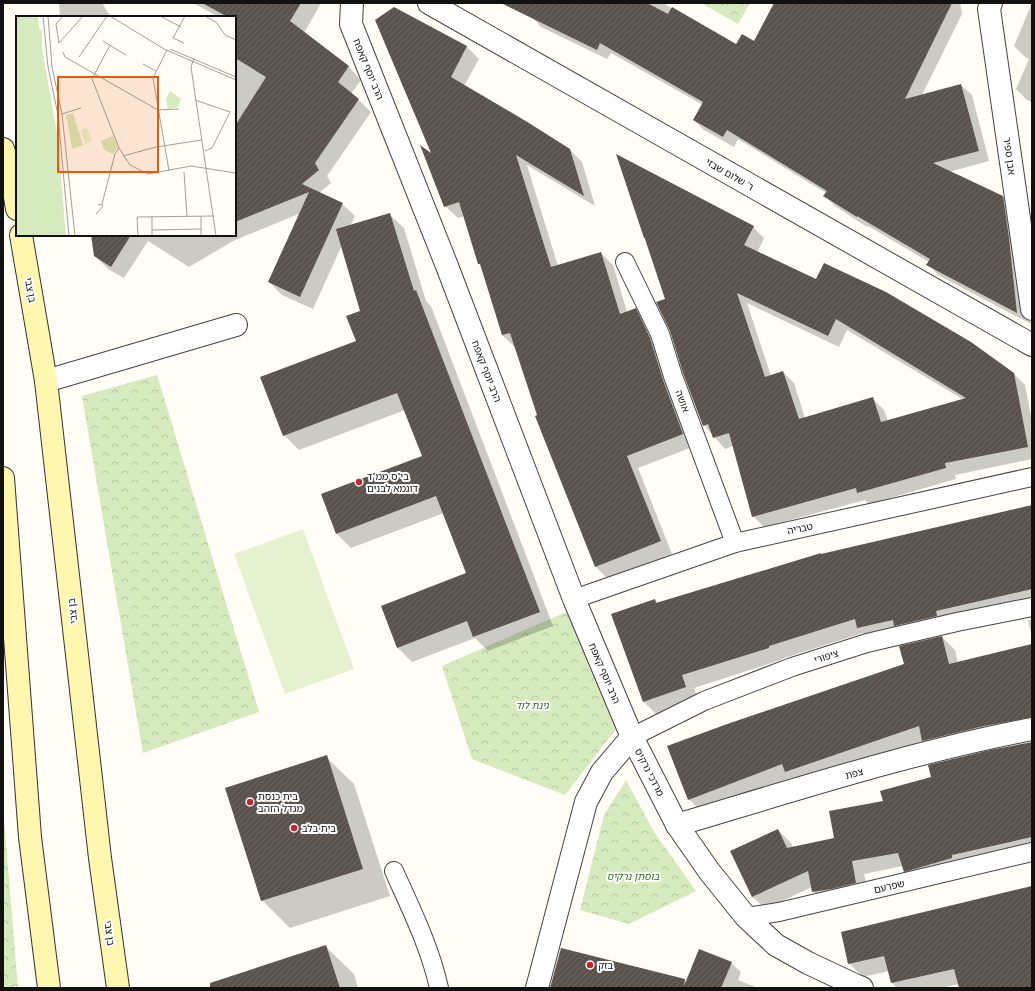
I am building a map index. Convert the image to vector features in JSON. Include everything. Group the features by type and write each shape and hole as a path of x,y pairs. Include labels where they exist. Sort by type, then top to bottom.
{"main road":[{"path":"3,149 11,173 16,203"},
{"name":"בן צבי","path":"21,236 46,381 100,858 118,988"},
{"path":"3,478 30,837 49,988"}],"street":[{"name":"הרב יוסף קאפח","path":"352,3 351,24 450,274 574,599 632,737"},
{"name":"ר' שלום שבזי","path":"428,3 1032,345"},
{"name":"אבן ספיר","path":"990,3 989,9 1032,309"},
{"path":"46,381 236,325"},
{"name":"צפת","path":"677,825 942,748 1032,729"},
{"name":"מרדכי נרקיס","path":"537,988 586,802 602,772 632,737 677,825 709,871 746,917 776,945 808,963 862,988"}],"lane":[{"name":"אושה","path":"626,262 660,334 673,376 735,542"},
{"name":"טבריה","path":"574,599 735,542 1032,477"},
{"name":"ציפורי","path":"632,737 704,701 792,667 867,643 957,622 1032,607"},
{"name":"שפרעם","path":"746,917 779,912 1032,852"},
{"path":"394,871 422,933 439,988"}],"green space":[{"path":"701,3 750,3 738,24"},
{"path":"157,375 259,712 143,753 82,396"},
{"path":"303,529 354,669 285,694 234,554"},
{"name":"גינת לוד","path":"571,610 617,728 565,795 472,759 442,666"},
{"name":"בוסתן נרקיס","path":"626,780 654,832 696,891 629,924 580,910 604,815"},
{"path":"3,806 18,988 3,988"}],"building":[{"path":"202,3 301,3 290,21 349,66 338,82 359,99 315,163 319,170 302,184 343,203 300,297 268,282 309,192 236,222 236,124 266,77 236,59 236,16 226,16"},
{"path":"501,3 647,3 668,14 672,7 736,44 742,34 754,41 774,3 952,3 905,99 961,84 979,151 933,163 1003,196 1017,313 926,265 930,259 823,196 827,191 727,130 723,137 693,120 703,102 600,43 597,50"},
{"path":"394,7 467,46 451,77 570,149 584,196 516,155 551,267 601,252 620,314 636,308 650,338 663,380 683,434 627,456 661,541 595,567 535,416 537,415 510,333 502,335 459,202 444,207 420,145 431,153 375,20"},
{"path":"616,154 754,226 744,245 816,279 824,263 886,292 971,342 1014,373 1028,447 945,463 946,468 857,493 856,488 752,517 729,433 713,438 708,424 703,426 683,373 670,331 656,302 665,299 646,239 644,238","holes":["737,293 828,336 836,319 966,398 881,422 873,397 799,419 783,371 765,377"]},
{"path":"390,213 414,291 416,290 540,612 473,637 467,621 397,648 381,606 466,573 436,496 336,534 321,494 422,456 397,393 283,436 260,377 356,341 346,316 360,311 336,229"},
{"path":"91,236 130,236 111,267 94,256"},
{"path":"1032,505 1032,589 936,611 937,616 894,626 893,620 857,628 855,619 682,675 686,687 643,702 611,614 655,599 656,603 821,553"},
{"path":"942,636 949,664 1032,644 1032,717 984,726 922,741 919,726 785,772 782,764 688,800 667,746 904,664 899,646"},
{"path":"1032,742 1032,837 952,855 952,858 904,872 898,853 852,861 856,883 812,892 808,871 752,897 730,851 778,829 787,848 834,838 829,811 883,801 880,791 931,777 928,765 990,750"},
{"name":"בית בלב","path":"327,755 363,869 261,901 225,788"},
{"path":"1032,886 1032,988 959,988 954,969 891,983 884,956 848,964 841,932"},
{"path":"326,945 340,988 210,988 210,983"},
{"path":"561,948 685,979 684,986 699,949 732,962 721,988 550,988"}],"place":[{"name":"בי\"ס ממ\"ד דוגמא לבנים","path":"359,482"},
{"name":"בית כנסת מגדל הזהב","path":"250,802"},
{"name":"בית בלב","path":"294,828"},
{"name":"בזק","path":"590,965"}]}
